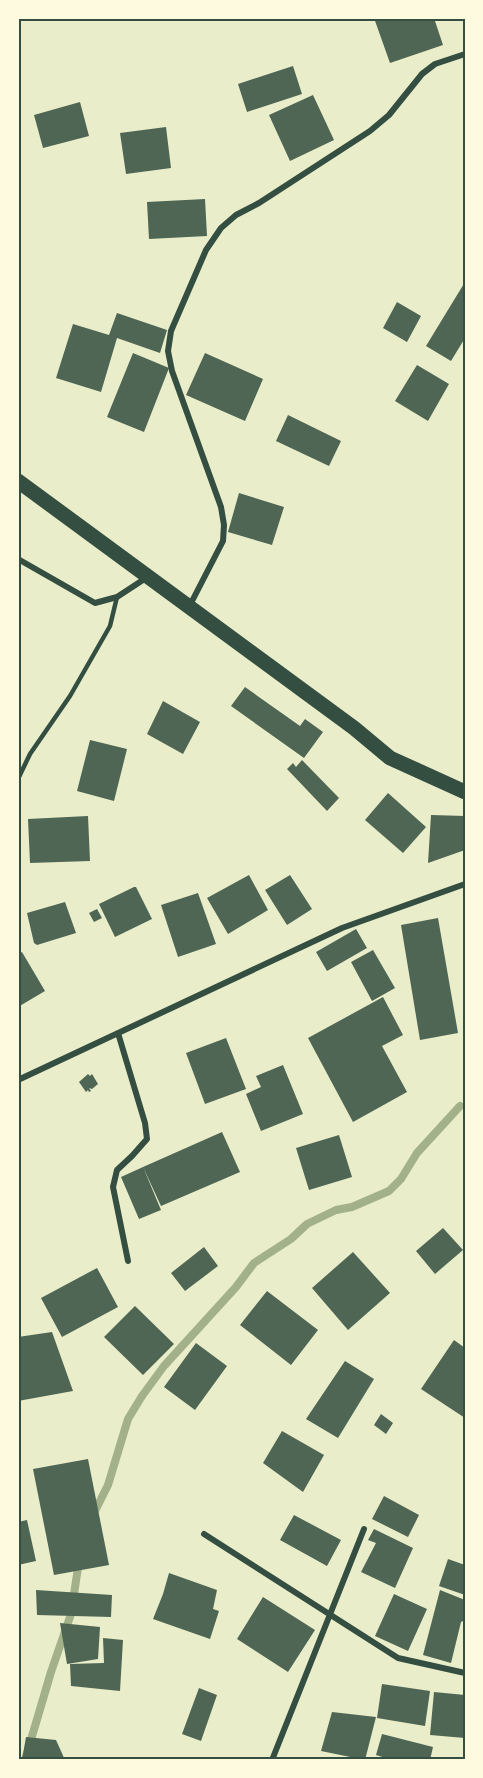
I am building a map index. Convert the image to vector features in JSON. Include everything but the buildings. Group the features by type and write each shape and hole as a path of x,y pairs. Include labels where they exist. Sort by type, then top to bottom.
{"main road":[{"path":"18,481 354,728 390,758 465,792"}],"street":[{"path":"188,607 223,541 224,525 221,507 172,372 168,351 171,331 206,250 221,228 236,215 259,203 351,143 389,115 422,74 435,64 465,54"},
{"path":"18,559 95,603 117,597 148,577"},
{"path":"18,1080 342,928 465,884"},
{"path":"118,1033 145,1123 147,1139 117,1170 113,1187 128,1261"},
{"path":"272,1760 364,1529"},
{"path":"204,1534 398,1658 465,1673"}],"lane":[{"path":"18,779 30,754 70,696 110,626 117,597"}],"waterway":[{"path":"92,1517 108,1485 128,1419 142,1396 164,1366 236,1287 254,1263 291,1239 307,1224 336,1210 352,1207 389,1191 401,1179 417,1153 460,1106"},
{"path":"25,1760 71,1614 79,1561"}]}
